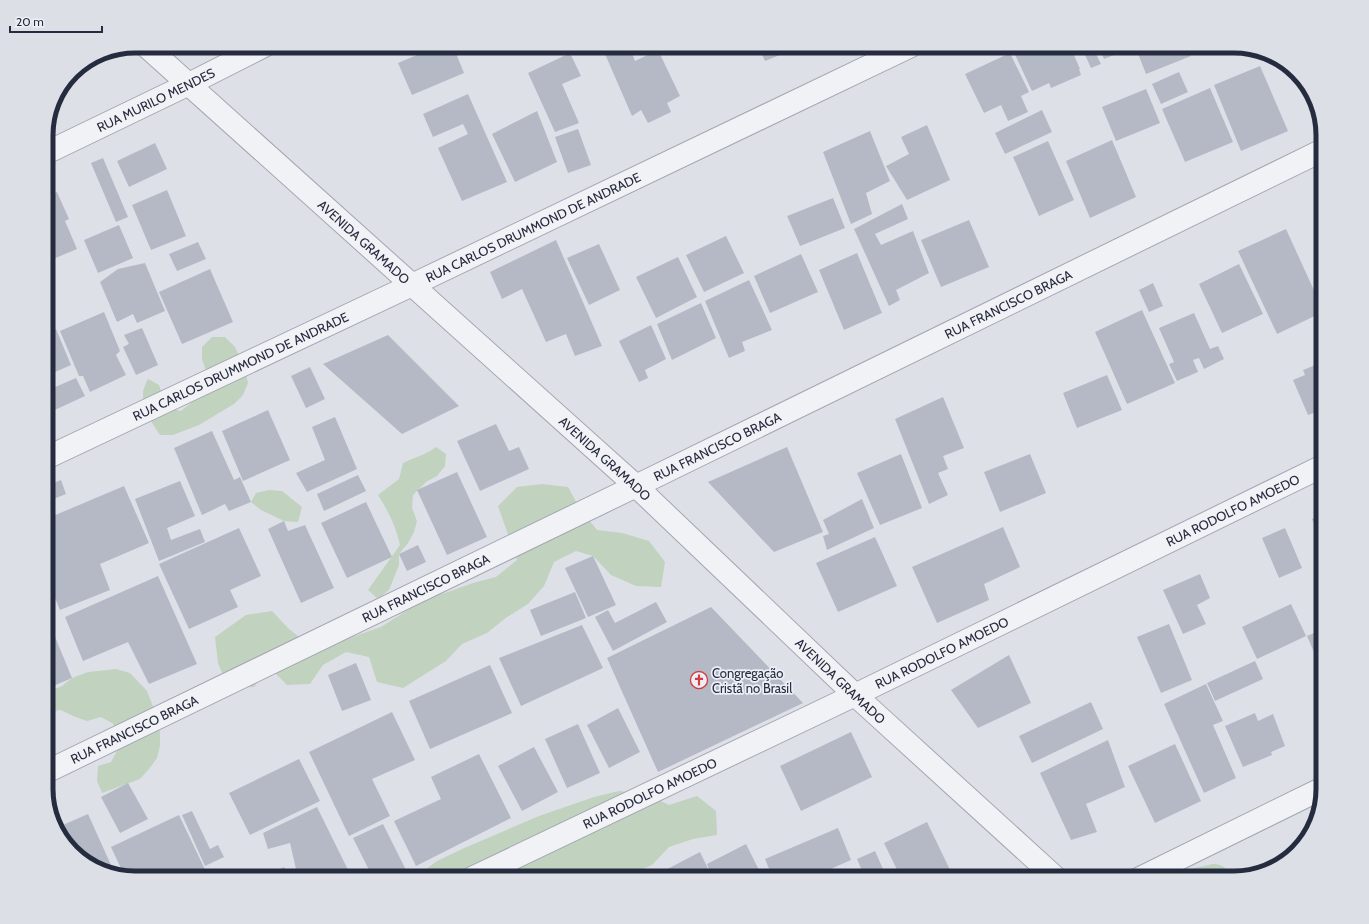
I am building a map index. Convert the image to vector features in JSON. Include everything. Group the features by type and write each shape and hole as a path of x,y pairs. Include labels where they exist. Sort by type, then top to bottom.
{"street":[{"name":"AVENIDA GRAMADO","path":"154,53 636,486 854,695 1048,871"},
{"name":"RUA MURILO MENDES","path":"53,150 250,53"},
{"name":"RUA CARLOS DRUMMOND DE ANDRADE","path":"53,455 896,53"},
{"name":"RUA FRANCISCO BRAGA","path":"53,769 636,486 1316,153"},
{"name":"RUA RODOLFO AMOEDO","path":"487,871 854,695 1316,469"},
{"path":"1154,871 1316,792"}],"green space":[{"path":"212,337 225,337 235,347 245,370 248,383 243,395 234,404 199,425 173,435 160,435 148,416 144,405 143,392 148,379 159,385 168,408 181,411 202,394 207,374 202,359 202,347"},
{"path":"436,447 446,454 445,466 437,476 426,482 413,495 412,508 417,521 414,532 408,543 399,554 399,565 389,590 378,599 368,590 400,545 391,519 378,495 399,479 403,463"},
{"path":"542,484 568,487 580,509 597,530 622,533 649,541 665,562 661,587 636,586 611,575 593,556 576,551 554,562 544,586 528,604 507,617 487,633 462,644 446,661 403,688 377,682 369,657 346,652 323,665 310,684 287,685 269,667 254,687 228,688 218,663 215,637 246,615 272,611 289,629 308,644 332,644 381,627 425,599 496,577 517,560 498,506 517,487"},
{"path":"269,490 282,491 302,507 298,522 284,521 261,510 251,502 256,493"},
{"path":"116,669 130,673 147,691 157,717 160,733 160,746 157,758 140,779 102,793 97,781 98,766 111,762 118,749 120,733 112,723 101,717 87,721 61,710 53,711 53,690 62,686 72,678 88,672"},
{"path":"619,791 646,794 669,805 697,796 716,811 717,835 693,839 669,847 652,865 638,871 423,871 437,861 462,849 539,816 594,797"},
{"path":"1213,864 1220,865 1227,871 1180,871"}],"building":[{"path":"422,53 456,53 464,73 412,95 398,63"},
{"path":"570,53 581,76 562,84 579,123 555,132 528,73"},
{"path":"632,53 635,61 652,53 659,53 680,96 667,103 671,112 648,123 641,110 632,116 605,54"},
{"path":"761,53 785,53 765,61"},
{"path":"1010,53 1029,92 1021,96 1028,112 1008,121 1001,105 984,113 965,74"},
{"path":"1014,53 1073,53 1081,75 1051,88 1049,83 1032,91"},
{"path":"1084,53 1098,53 1096,54 1101,64 1091,68"},
{"path":"1101,53 1119,53 1104,59"},
{"path":"1138,53 1190,53 1191,56 1146,74"},
{"path":"1260,66 1288,131 1241,151 1214,85"},
{"path":"1179,72 1188,92 1161,104 1152,84"},
{"path":"1210,88 1233,142 1185,162 1162,109"},
{"path":"1146,89 1160,123 1116,141 1102,107"},
{"path":"468,94 507,182 462,201 438,148 468,134 463,124 433,137 423,114"},
{"path":"1042,110 1052,132 1005,154 995,133"},
{"path":"537,111 557,162 515,182 492,134"},
{"path":"927,125 950,180 907,200 886,166 909,154 901,137"},
{"path":"578,129 591,165 568,173 555,137"},
{"path":"870,131 890,181 866,193 872,214 851,224 823,152"},
{"path":"1112,140 1136,197 1090,218 1066,161"},
{"path":"1048,141 1074,200 1039,216 1013,157"},
{"path":"155,143 167,169 129,187 117,161"},
{"path":"103,158 128,217 116,222 91,163"},
{"path":"167,190 186,236 151,250 132,205"},
{"path":"57,192 69,219 65,221 77,249 53,259 53,194"},
{"path":"833,198 845,228 800,246 787,216"},
{"path":"902,204 908,219 875,234 881,245 913,231 929,273 896,290 900,300 889,306 854,229"},
{"path":"969,220 989,267 941,287 921,240"},
{"path":"119,225 133,258 98,273 84,240"},
{"path":"1286,229 1316,295 1316,315 1277,334 1238,251"},
{"path":"726,236 744,273 704,292 686,255"},
{"path":"556,240 602,346 575,356 566,334 546,342 522,289 502,299 490,272"},
{"path":"198,242 206,259 177,271 169,254"},
{"path":"599,244 620,290 589,305 567,258"},
{"path":"857,253 882,313 844,330 819,270"},
{"path":"801,254 818,292 770,313 754,276"},
{"path":"678,257 697,297 656,318 636,277"},
{"path":"145,263 165,311 137,323 133,314 117,322 100,282 118,269"},
{"path":"1239,264 1263,314 1222,333 1199,284"},
{"path":"210,269 233,322 182,344 159,292"},
{"path":"749,280 772,330 742,342 745,351 729,358 705,301"},
{"path":"1153,283 1163,306 1149,312 1139,290"},
{"path":"701,303 716,338 672,360 657,324"},
{"path":"1142,310 1175,383 1127,404 1095,332"},
{"path":"104,312 120,351 116,355 126,375 90,392 83,376 79,376 60,331"},
{"path":"1194,313 1210,349 1218,346 1224,359 1204,369 1199,358 1193,360 1198,372 1177,381 1169,364 1174,362 1159,328"},
{"path":"651,325 666,359 645,370 648,378 639,382 619,341"},
{"path":"142,328 158,365 136,375 123,347 129,344 124,335"},
{"path":"56,329 71,365 53,373 53,330"},
{"path":"388,335 459,406 402,434 323,364"},
{"path":"1316,365 1316,412 1308,415 1293,380 1305,375 1303,370"},
{"path":"310,367 325,399 306,408 291,376"},
{"path":"1107,375 1122,410 1077,428 1063,393"},
{"path":"76,378 85,396 53,411 53,388"},
{"path":"943,397 964,448 943,456 948,469 938,473 948,495 929,504 895,419"},
{"path":"268,410 290,460 243,481 222,431"},
{"path":"335,417 357,469 307,492 296,473 325,460 312,427"},
{"path":"496,424 509,451 519,447 529,469 480,491 457,441"},
{"path":"212,431 234,480 240,477 251,502 229,511 225,504 202,515 174,448"},
{"path":"787,447 823,532 774,552 708,482"},
{"path":"901,454 922,508 880,525 857,473"},
{"path":"1030,454 1046,493 1000,512 984,472"},
{"path":"457,472 487,537 447,555 417,490"},
{"path":"358,475 366,491 324,511 317,494"},
{"path":"61,480 66,494 53,499 53,483"},
{"path":"180,481 195,516 167,528 171,540 200,529 205,542 159,561 135,499"},
{"path":"124,486 149,543 100,564 110,590 60,610 53,594 53,516"},
{"path":"862,499 874,528 827,550 823,536 829,534 823,520"},
{"path":"366,502 392,557 347,578 321,523"},
{"path":"1316,517 1316,528 1312,519"},
{"path":"284,521 288,531 305,525 334,588 301,603 268,529"},
{"path":"1003,527 1020,567 984,584 989,600 937,623 912,567"},
{"path":"239,528 261,576 230,590 238,607 189,629 159,564"},
{"path":"1285,528 1302,568 1279,578 1262,538"},
{"path":"875,537 897,586 838,612 816,563"},
{"path":"418,545 426,562 407,571 399,554"},
{"path":"593,556 616,605 588,617 565,568"},
{"path":"1200,574 1210,598 1197,605 1206,624 1183,634 1163,590"},
{"path":"158,576 197,664 149,684 128,642 83,661 65,617"},
{"path":"575,592 586,618 541,636 530,610"},
{"path":"656,602 667,622 613,651 595,617 608,610 615,623"},
{"path":"1291,604 1306,636 1257,659 1242,627"},
{"name":"Congregação Cristã no Brasil","path":"711,607 803,703 658,772 607,658"},
{"path":"1169,624 1192,680 1161,693 1137,637"},
{"path":"582,625 603,668 521,706 499,658"},
{"path":"53,632 72,678 53,686"},
{"path":"1316,632 1316,657 1307,636"},
{"path":"1009,655 1031,703 978,728 951,690"},
{"path":"1255,661 1263,679 1215,701 1207,683"},
{"path":"356,663 371,700 342,711 328,675"},
{"path":"490,665 512,713 430,749 409,701"},
{"path":"1206,684 1223,721 1213,725 1236,778 1204,793 1164,704"},
{"path":"1091,702 1103,729 1032,763 1019,736"},
{"path":"618,708 640,752 609,768 587,725"},
{"path":"392,712 415,760 372,779 390,816 349,836 309,752"},
{"path":"1255,713 1258,721 1273,714 1285,746 1271,752 1272,755 1243,767 1225,726"},
{"path":"578,724 600,773 567,788 545,739"},
{"path":"851,732 872,777 801,811 780,766"},
{"path":"1108,740 1125,787 1086,804 1097,832 1071,840 1040,773"},
{"path":"1175,744 1201,801 1155,823 1128,766"},
{"path":"534,747 558,792 522,811 498,766"},
{"path":"479,754 511,818 416,866 394,821 441,799 431,777"},
{"path":"299,759 320,801 250,835 229,793"},
{"path":"128,783 148,819 120,833 101,797"},
{"path":"317,807 349,871 297,871 290,843 268,849 263,833"},
{"path":"192,811 210,849 218,845 224,857 205,866 182,815"},
{"path":"88,814 111,865 108,866 103,865 85,854 70,839 62,826"},
{"path":"179,815 206,871 135,871 121,869 111,847"},
{"path":"927,822 951,871 898,871 884,843"},
{"path":"383,824 406,870 370,871 353,838"},
{"path":"838,828 851,860 826,871 770,871 765,859"},
{"path":"746,844 760,871 710,871 707,864"},
{"path":"875,851 884,871 862,871 857,859"},
{"path":"700,852 709,871 663,871"},
{"path":"284,867 286,871 276,871"}],"place":[{"name":"Congregação Cristã no Brasil","path":"699,680"}]}
